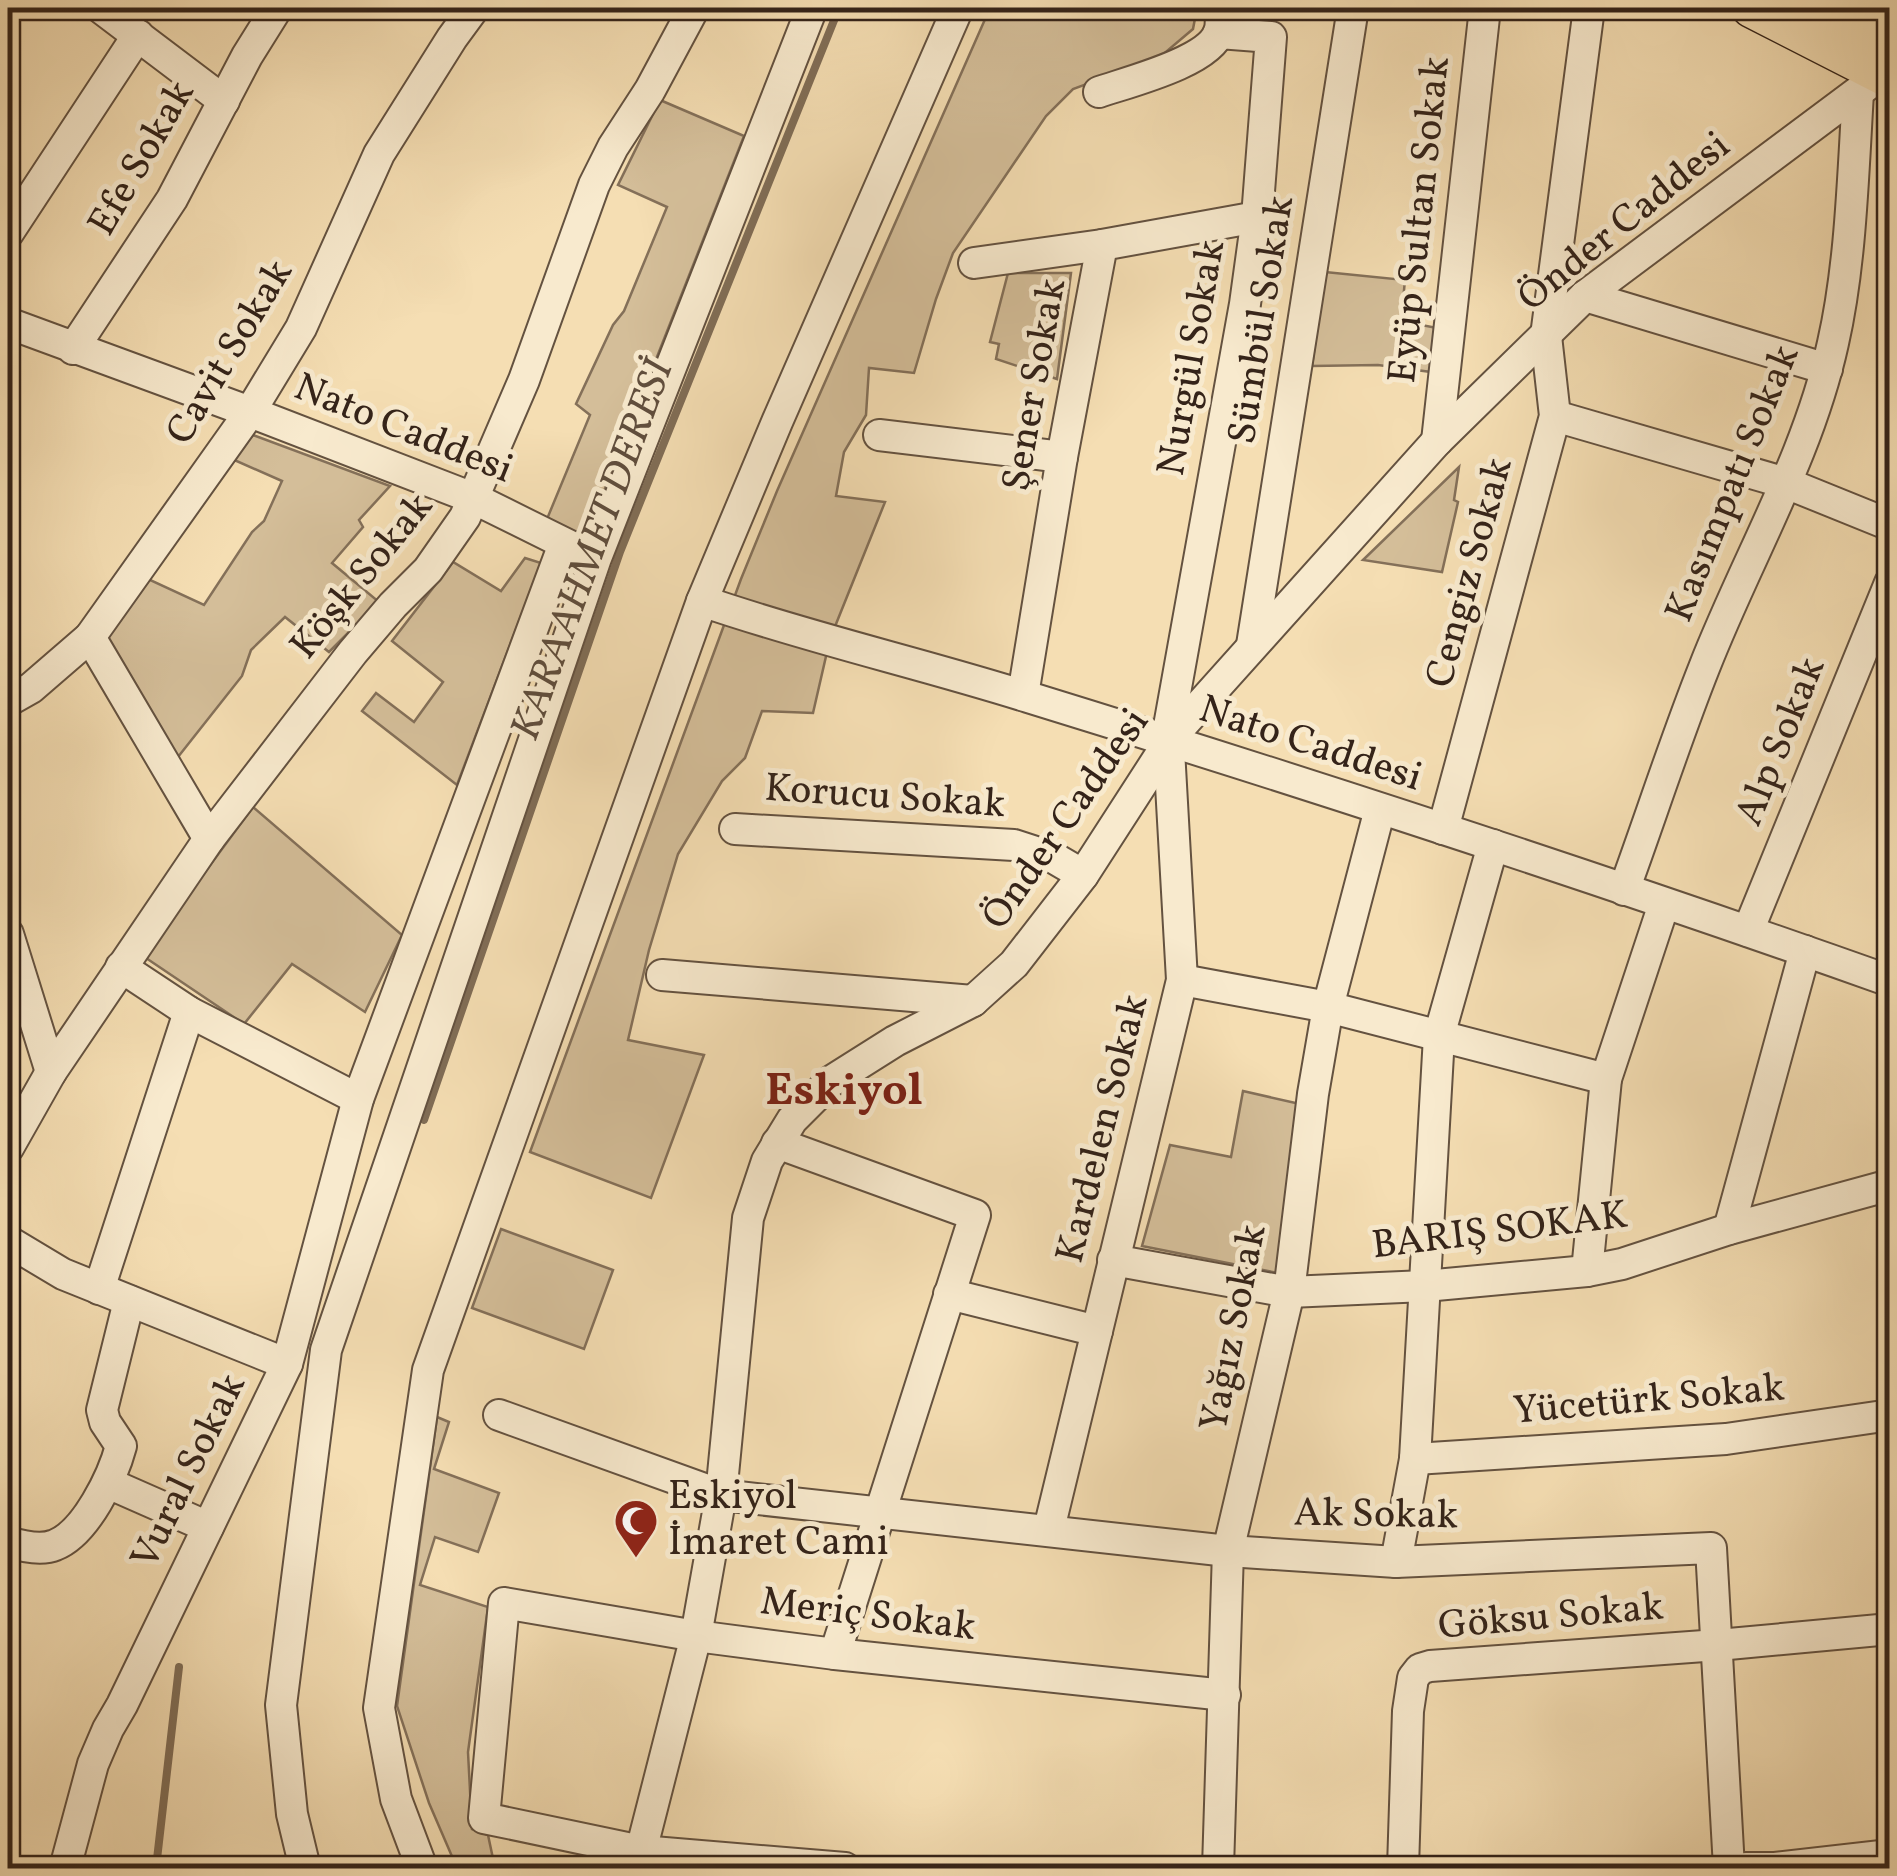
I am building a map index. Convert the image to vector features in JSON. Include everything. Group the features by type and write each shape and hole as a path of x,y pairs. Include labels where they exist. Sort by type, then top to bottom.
{"main road":[{"path":"1751,8 1882,72"},
{"path":"1814,8 1882,72"}],"street":[{"path":"100,8 224,100"},
{"name":"Efe Sokak","path":"73,348 172,199 277,8"},
{"name":"Cavit Sokak","path":"8,701 31,688 90,637 250,412 301,328 378,154 474,8"},
{"name":"Köşk Sokak","path":"10,1140 209,839 354,652 448,543 474,498 524,380 594,185 694,8"},
{"path":"305,1868 292,1814 281,1705 326,1350 596,558 812,8"},
{"path":"422,1868 396,1799 380,1708 428,1370 702,601 958,8"},
{"name":"Sümbül Sokak","path":"1252,645 1353,8"},
{"name":"Eyüp Sultan Sokak","path":"1437,441 1485,8"},
{"name":"Cengiz Sokak","path":"1443,829 1555,416 1546,336 1589,8"},
{"path":"1099,92 1188,61 1207,48 1220,20"},
{"name":"Nurgül Sokak","path":"1168,741 1245,304 1257,217 1270,37 1220,20"},
{"path":"8,232 138,35"},
{"name":"Önder Caddesi","path":"641,1851 696,1636 721,1495 748,1218 761,1176 792,1120 830,1082 895,1040 973,1001 1014,964 1083,876 1168,741 1437,441 1586,296 1882,72"},
{"name":"Kasımpatı Sokak","path":"1624,890 1704,666 1786,483 1826,368 1882,72"},
{"name":"Şener Sokak","path":"1023,695 1102,245 1257,217"},
{"path":"974,262 1102,245"},
{"path":"1586,296 1826,368"},
{"name":"Nato Caddesi","path":"8,323 474,498 596,558"},
{"path":"1555,416 1786,483 1890,525"},
{"path":"879,435 1062,457"},
{"name":"Vural Sokak","path":"65,1868 100,1745 286,1364 358,1099 564,544"},
{"name":"Alp Sokak","path":"1748,931 1890,583"},
{"name":"Nato Caddesi","path":"702,601 1168,741 1493,845 1889,980"},
{"path":"90,637 209,839"},
{"name":"Kardelen Sokak","path":"1048,1530 1182,980 1168,741"},
{"name":"Yağız Sokak","path":"1218,1868 1228,1551 1288,1292 1328,1006 1380,809"},
{"name":"Korucu Sokak","path":"734,829 1014,845 1054,858 1083,876"},
{"path":"1396,1562 1415,1460 1439,1036 1493,845"},
{"path":"1587,1271 1606,1079 1664,904"},
{"path":"8,934 52,1072"},
{"path":"1730,1229 1805,950"},
{"path":"121,968 189,1012 358,1099"},
{"path":"662,976 973,1001"},
{"path":"1182,980 1328,1006 1606,1079"},
{"path":"99,1289 189,1012"},
{"path":"777,1143 975,1214 836,1654"},
{"name":"BARIŞ SOKAK","path":"1114,1260 1288,1292 1425,1286 1587,1271 1890,1186"},
{"path":"8,1241 63,1274 286,1364"},
{"path":"950,1294 1098,1332"},
{"path":"8,1542 36,1548 56,1545 80,1526 108,1483 121,1446 104,1422 102,1410 129,1301"},
{"name":"Yücetürk Sokak","path":"1415,1460 1726,1439 1890,1415"},
{"name":"Ak Sokak","path":"499,1416 721,1495 1228,1551 1396,1562 1712,1548 1729,1868"},
{"path":"108,1483 208,1528"},
{"name":"Meriç Sokak","path":"641,1851 484,1818 504,1604 696,1636 836,1654 1225,1694"},
{"name":"Göksu Sokak","path":"1403,1868 1408,1711 1414,1678 1420,1669 1890,1629"},
{"path":"641,1851 845,1868"},
{"path":"1746,1868 1890,1855"}],"shaded area":[{"path":"990,8 1197,8 1193,29 1160,57 1073,89 1046,116 953,253 914,373 869,368 866,415 844,452 836,496 885,502 830,639 813,713 762,711 745,758 722,781 678,854 649,950 628,1040 704,1055 651,1198 530,1152 741,579"},
{"path":"660,100 744,136 586,537 547,519 590,415 576,404 613,325 624,311 667,207 618,185"},
{"path":"1325,272 1405,280 1401,321 1442,329 1439,373 1378,365 1312,366"},
{"path":"1008,273 1071,273 1057,379 996,359 999,344 990,342"},
{"path":"253,435 390,486 359,520 363,527 332,563 379,602 329,652 285,617 251,650 242,676 174,762 102,637 146,578 204,605 252,532 264,521 282,481 232,459"},
{"path":"1459,467 1454,500 1458,502 1442,572 1363,560"},
{"path":"525,558 541,563 457,785 362,711 376,693 414,722 443,682 392,641 453,562 501,591"},
{"path":"253,807 402,935 365,1012 292,964 244,1024 143,956"},
{"path":"1243,1091 1300,1104 1278,1273 1142,1246 1170,1145 1231,1157"},
{"path":"501,1229 613,1270 584,1349 472,1308"},
{"path":"437,1417 449,1422 434,1469 499,1493 478,1552 435,1537 420,1585 488,1607 468,1752 472,1829 488,1835 495,1868 457,1868 429,1803 397,1706"}],"waterway":[{"name":"KARAAHMET DERESİ","path":"424,1120 620,552 839,8"},
{"name":"KARAAHMET DERESİ","path":"156,1868 179,1667"}],"place":[{"name":"Eskiyol İmaret Cami","path":"636,1559"}],"district":[{"name":"Eskiyol","path":"844,1092"}]}
